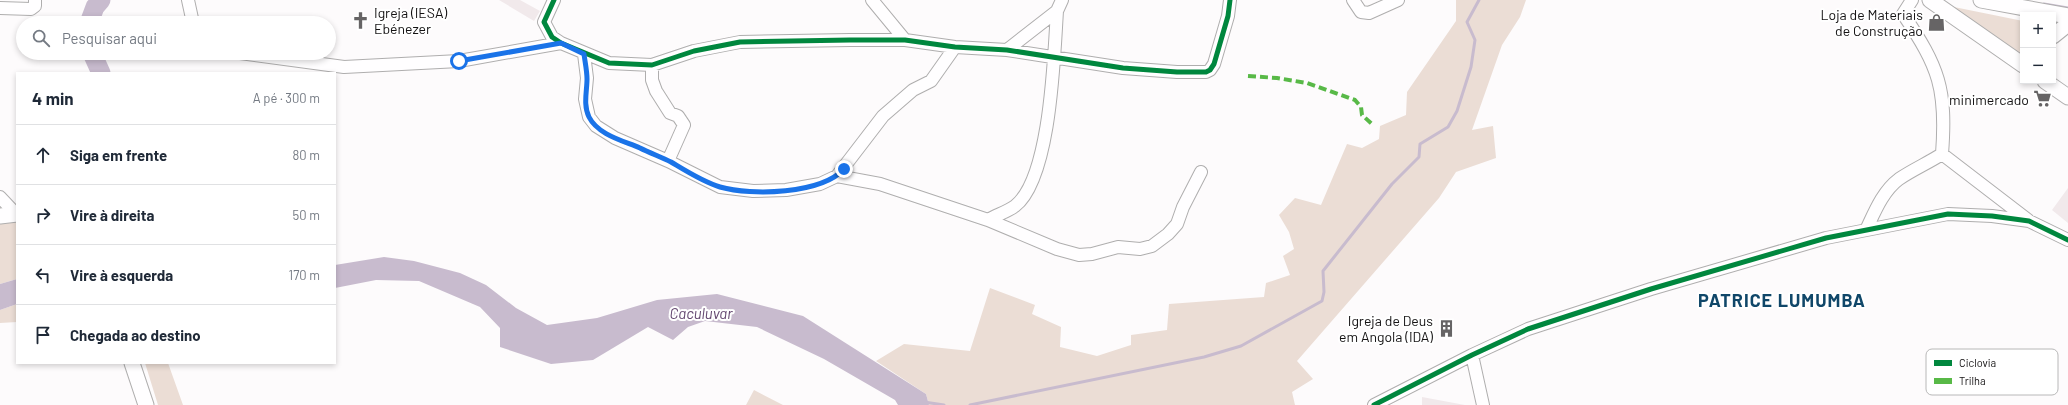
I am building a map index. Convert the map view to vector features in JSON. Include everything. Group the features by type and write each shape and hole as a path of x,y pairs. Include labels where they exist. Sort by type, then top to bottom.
{"main road":[{"path":"1930,0 2020,63"},
{"path":"1981,0 2068,16"},
{"path":"2056,34 2068,24"},
{"path":"2050,84 2066,95"},
{"path":"2054,84 2066,95"},
{"path":"0,216 16,214"},
{"path":"132,364 146,405"}],"street":[{"path":"0,8 31,9 35,6 35,0"},
{"path":"188,0 191,16"},
{"path":"554,0 544,22 552,36 561,43 584,54 609,63 652,65 694,51 740,42 905,40 955,47 1007,50 1054,59 1123,68 1206,72 1210,70 1214,64 1228,16 1230,0"},
{"path":"872,0 905,40"},
{"path":"1353,0 1361,12 1369,13 1398,0"},
{"path":"1912,0 1903,14 1924,45 1937,71 1944,109 1942,154"},
{"path":"988,220 1016,206 1025,193 1038,168 1048,116 1059,5"},
{"path":"1007,50 1059,5"},
{"path":"292,60 344,67 459,61 561,43"},
{"path":"584,54 587,78 585,99 589,117 596,126 614,138 668,161 720,187 753,191 786,190 820,184 837,176 883,116 913,90 931,81 955,47"},
{"path":"652,65 652,80 656,91 670,113 678,116 684,125 668,161"},
{"path":"1942,154 2029,221 2068,240"},
{"path":"1867,228 1878,205 1888,190 1899,179 1942,154"},
{"path":"837,176 880,184 988,220 1057,249 1079,255 1092,254 1118,247 1140,249 1152,246 1168,234 1177,224 1183,206 1201,172"},
{"path":"0,197 16,214"},
{"path":"1374,405 1472,355 1528,329 1651,289 1826,238 1867,228 1948,214 1992,216 2029,221"},
{"path":"1472,355 1483,405"}],"shaded area":[{"path":"499,0 520,0 540,11 534,21"},
{"path":"1456,0 1526,0 1520,17 1502,45 1472,130 1493,126 1496,158 1456,172 1439,198 1297,361 1313,379 1292,392 1295,405 929,405 926,394 876,361 904,344 970,351 990,288 1035,305 1032,314 1061,327 1060,347 1097,356 1131,345 1131,335 1167,330 1169,304 1264,297 1266,283 1290,275 1283,256 1294,249 1289,232 1279,215 1295,198 1321,205 1347,144 1362,148 1379,139 1380,126 1406,115 1407,92 1456,21"},
{"path":"1954,7 2020,20 2020,57 1954,9"},
{"path":"2068,188 2068,223 2052,210"},
{"path":"16,222 16,279 0,284 0,224"},
{"path":"16,304 16,322 0,323 0,310"},
{"path":"145,364 168,364 183,405 158,405"},
{"path":"754,390 783,405 746,405"},
{"path":"1422,397 1465,405 1422,405"}],"water":[{"name":"Caculuvar","path":"384,257 414,261 460,273 486,285 516,308 547,325 597,318 657,300 717,294 803,316 926,394 929,405 898,405 895,400 824,359 757,327 705,321 688,327 673,340 648,327 593,360 551,364 500,347 500,328 480,307 419,281 376,280 336,288 336,265"},
{"path":"16,279 16,304 0,310 0,284"}],"waterway":[{"path":"92,16 95,7 101,0"},
{"path":"970,405 1204,357 1241,346 1322,301 1324,292 1323,271 1392,184 1419,157 1420,144 1448,127 1457,111 1471,67 1475,40 1467,22 1479,0"},
{"path":"2044,4 2068,8"},
{"path":"95,60 101,72"},
{"path":"924,402 944,405"}],"marked path":[{"path":"1248,76 1277,78 1307,83 1355,100 1361,107 1362,115 1372,124"}],"cycle path":[{"path":"554,0 544,22 552,37 561,43 609,63 652,65 694,51 740,42 905,40 955,47 1007,50 1123,68 1177,72 1206,72 1210,70 1214,64 1228,16 1230,0"},
{"path":"1374,405 1472,355 1528,329 1651,289 1826,238 1948,214 1992,216 2029,221 2068,240"}],"place":[{"name":"Igreja (IESA) Ebénezer","path":"361,20"},
{"name":"Loja de Materiais de Construção","path":"1936,22"},
{"name":"minimercado","path":"2042,99"},
{"name":"Igreja de Deus em Angola (IDA)","path":"1446,328"}],"district":[{"name":"PATRICE LUMUMBA","path":"1782,300"}],"route":[{"path":"459,61 561,43 584,54 587,78 585,99 589,117 596,126 614,138 639,147 720,187 753,191 786,190 820,184 837,176 844,169"}]}
